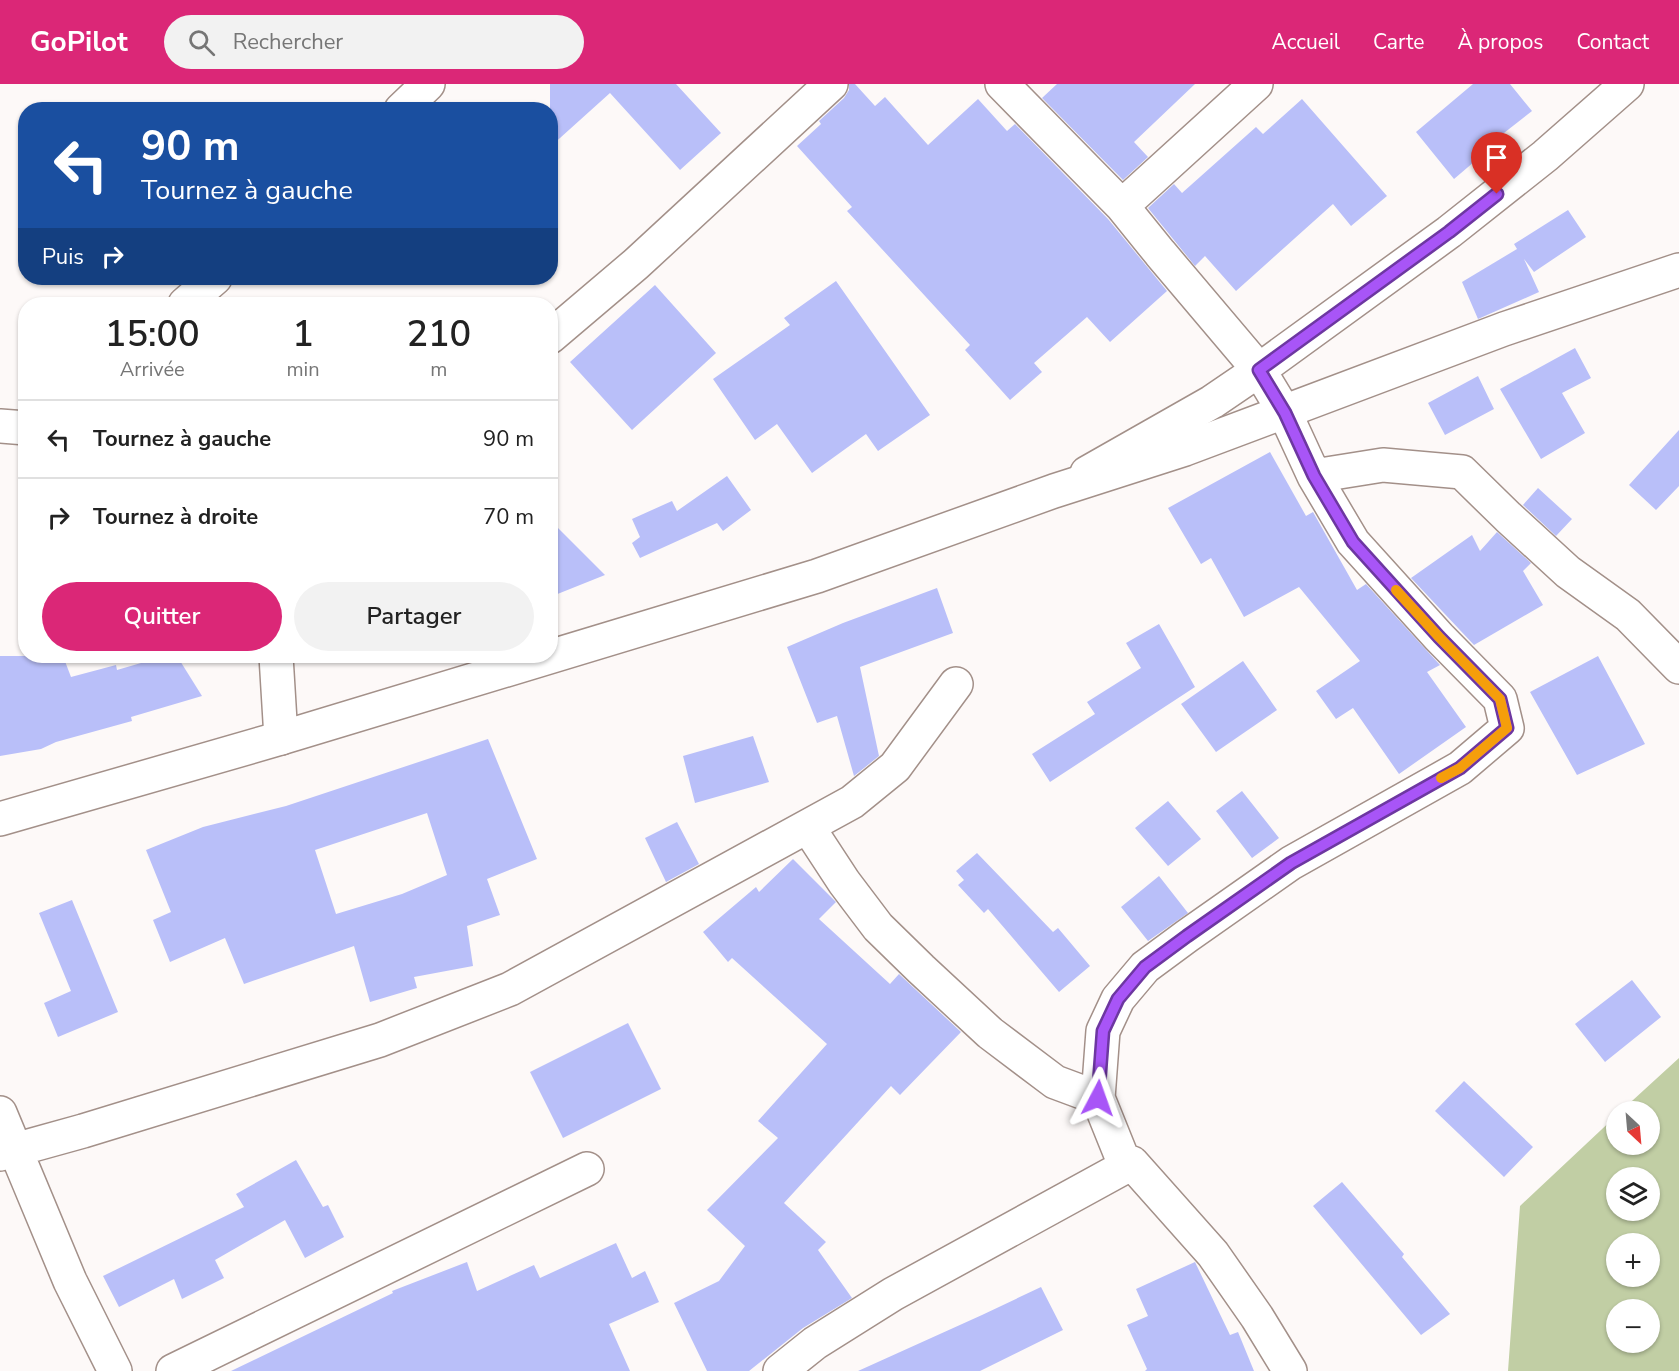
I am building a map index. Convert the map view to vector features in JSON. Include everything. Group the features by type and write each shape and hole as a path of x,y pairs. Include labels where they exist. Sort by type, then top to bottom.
{"street":[{"path":"409,102 428,84"},
{"path":"558,330 636,264 831,84"},
{"path":"1002,84 1122,206 1259,370 1285,413 1314,476 1353,542 1439,637 1500,699 1507,728 1460,768 1291,863 1145,967 1118,999 1103,1031 1098,1098 1123,1160 1131,1163 1213,1254 1257,1317 1290,1371"},
{"path":"1122,206 1256,84"},
{"path":"1054,491 1212,402 1259,370 1449,232 1545,156 1627,84"},
{"path":"558,654 817,576 1054,491 1185,449 1504,329 1679,270"},
{"path":"193,297 207,285"},
{"path":"0,426 18,427"},
{"path":"1314,476 1383,465 1462,472 1568,572 1628,615 1679,667"},
{"path":"276,663 281,738"},
{"path":"0,819 529,663"},
{"path":"7,1153 380,1040 510,989 852,802 895,767 956,684"},
{"path":"808,827 844,882 878,927 921,969 990,1033 1055,1082 1098,1098"},
{"path":"0,1113 7,1153 115,1371"},
{"path":"780,1371 815,1342 893,1294 1131,1163"},
{"path":"173,1371 587,1168"}],"green space":[{"path":"1679,1058 1679,1371 1508,1371 1520,1206 1606,1125 1606,1155 1660,1155 1660,1101 1632,1101"}],"building":[{"path":"550,84 676,84 721,133 680,170 610,93 558,140 558,102 550,102"},
{"path":"849,84 855,84 875,106 885,97 928,145 978,99 1007,131 1015,124 1108,219 1167,291 1110,342 1087,317 1034,363 1042,372 1010,400 965,350 970,345 847,211 852,207 797,146 844,98 849,90"},
{"path":"1057,84 1195,84 1134,142 1148,157 1123,180 1042,98"},
{"path":"1473,84 1510,84 1532,111 1486,147 1488,150 1454,179 1416,132"},
{"path":"1302,99 1387,196 1351,226 1333,204 1236,291 1205,256 1195,266 1148,208 1174,184 1182,193 1256,127 1263,134"},
{"path":"1568,210 1586,237 1534,272 1524,259 1539,292 1478,319 1462,282 1517,249 1514,244"},
{"path":"836,281 930,415 878,451 866,434 812,473 777,424 755,440 713,379 790,325 784,318"},
{"path":"655,285 716,353 632,430 570,362"},
{"path":"1575,348 1591,378 1562,393 1585,433 1541,459 1500,389"},
{"path":"1478,376 1494,409 1445,435 1428,403"},
{"path":"1679,430 1679,486 1656,510 1629,485"},
{"path":"1270,452 1306,516 1313,512 1357,590 1366,584 1440,665 1427,672 1466,727 1399,774 1353,708 1336,719 1316,691 1360,661 1299,587 1244,617 1211,558 1201,564 1168,508"},
{"path":"727,476 751,510 723,531 717,523 640,558 632,543 640,537 632,519 672,501 677,511"},
{"path":"1538,488 1572,519 1556,536 1523,505"},
{"path":"558,528 605,575 558,594"},
{"path":"1497,532 1531,563 1523,571 1543,605 1474,645 1411,578 1472,535 1480,551"},
{"path":"937,588 953,633 860,667 879,756 854,776 837,716 817,723 787,647 843,623"},
{"path":"1159,624 1195,687 1050,782 1032,754 1095,714 1087,702 1141,668 1126,643"},
{"path":"0,656 18,656 18,663 66,663 71,677 116,665 117,670 141,663 181,663 202,696 131,717 132,721 56,742 41,749 0,756"},
{"path":"1598,656 1645,744 1577,775 1530,692"},
{"path":"1243,661 1277,710 1216,752 1181,704"},
{"path":"753,736 769,782 695,803 683,756"},
{"path":"488,739 537,859 487,879 500,915 467,926 473,966 414,977 417,988 370,1002 354,946 244,984 225,938 170,962 153,920 171,912 146,850 203,827 286,806","holes":["427,813 447,875 402,894 336,914 315,850"]},
{"path":"1242,791 1279,838 1252,858 1216,811"},
{"path":"1168,801 1201,839 1168,866 1135,828"},
{"path":"677,822 699,864 666,882 645,838"},
{"path":"977,853 1053,932 1058,928 1090,966 1059,992 988,909 984,913 958,885 964,880 956,871"},
{"path":"793,859 836,902 819,919 890,984 899,974 961,1032 900,1095 891,1086 784,1203 826,1242 818,1250 852,1298 803,1328 749,1371 707,1371 674,1303 719,1281 745,1246 707,1210 778,1138 758,1121 827,1044 732,958 728,962 703,932 756,887 759,892"},
{"path":"1159,876 1188,913 1148,941 1121,907"},
{"path":"72,900 118,1012 58,1037 44,1003 71,991 39,913"},
{"path":"1632,980 1661,1017 1605,1062 1575,1024"},
{"path":"628,1023 661,1089 563,1138 530,1072"},
{"path":"1464,1081 1533,1147 1504,1177 1435,1111"},
{"path":"296,1160 323,1207 328,1205 344,1237 305,1258 285,1220 215,1260 224,1278 182,1299 174,1279 119,1307 103,1276 244,1207 236,1194"},
{"path":"1342,1182 1404,1254 1402,1257 1450,1314 1421,1335 1313,1206"},
{"path":"616,1243 632,1278 645,1271 659,1302 609,1324 630,1371 231,1371 393,1293 392,1291 467,1262 477,1291 534,1265 540,1278"},
{"path":"1195,1262 1230,1335 1238,1332 1254,1371 1145,1371 1147,1369 1127,1325 1148,1316 1136,1289"},
{"path":"1041,1287 1063,1330 980,1371 858,1371 982,1315"}],"slow traffic":[{"path":"1396,590 1500,699 1507,728 1460,768 1441,778"}],"route":[{"path":"1098,1098 1103,1031 1118,999 1145,967 1291,863 1460,768 1507,728 1500,699 1439,637 1353,542 1314,476 1285,413 1259,370 1449,232 1497,194"}]}
